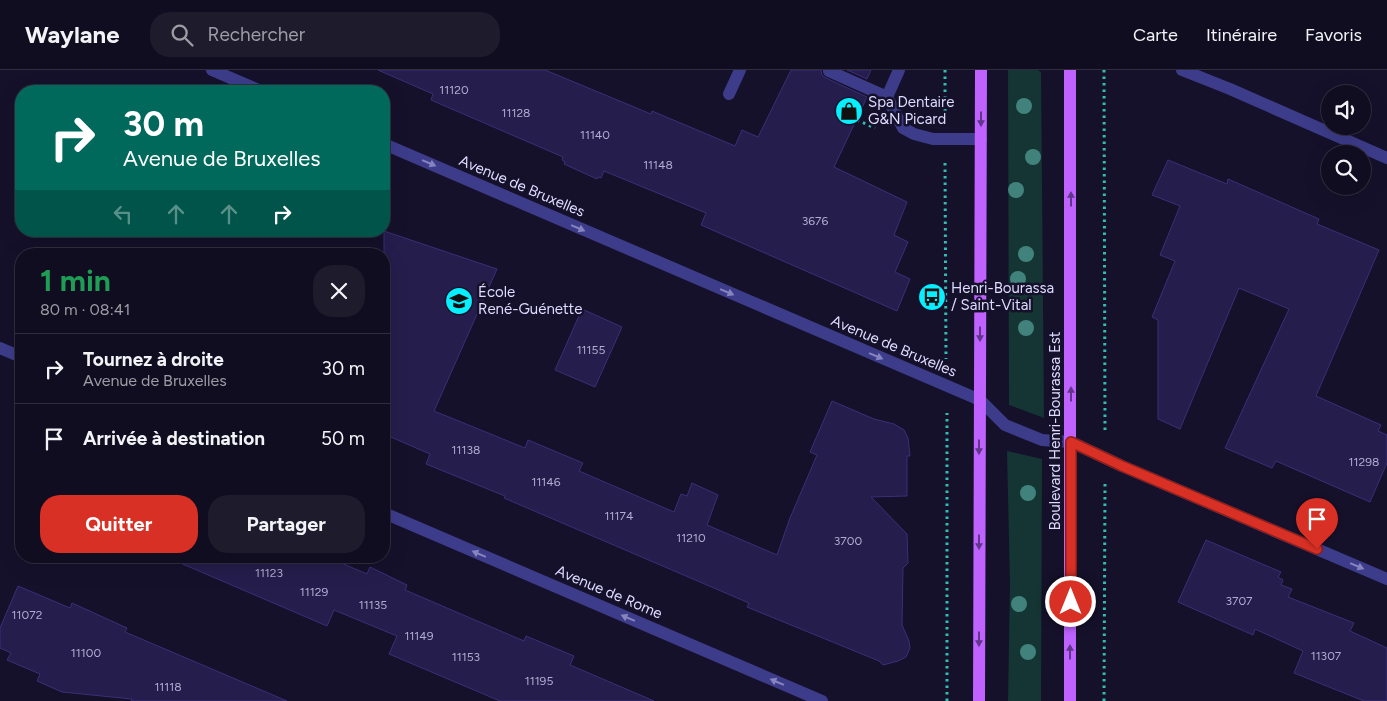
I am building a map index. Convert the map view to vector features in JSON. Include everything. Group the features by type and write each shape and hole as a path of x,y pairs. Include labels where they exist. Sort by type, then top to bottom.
{"main road":[{"path":"979,701 981,70"},
{"name":"Boulevard Henri-Bourassa Est","path":"1070,70 1070,701"}],"street":[{"path":"212,70 247,85"},
{"path":"729,94 740,70"},
{"path":"887,97 899,70"},
{"path":"1182,70 1387,158"},
{"path":"829,71 887,97 903,128 914,134 933,139 980,139"},
{"name":"Avenue de Bruxelles","path":"390,147 980,400 1005,425 1042,440 1071,442 1122,466 1387,579"},
{"path":"0,348 15,354"},
{"name":"Avenue de Rome","path":"390,516 822,701"}],"path":[{"path":"945,70 945,106"},
{"path":"1104,70 1106,433"},
{"path":"945,168 946,349"},
{"path":"947,418 947,701"},
{"path":"1104,701 1105,510"}],"green space":[{"path":"1008,70 1038,70 1041,72 1044,418 1009,405"},
{"path":"1007,451 1042,459 1041,701 1008,701 1010,584"}],"building":[{"path":"378,70 545,70 651,114 652,111 735,146 742,130 758,137 791,70 821,70 822,75 826,78 867,97 834,167 907,202 894,235 908,242 895,272 910,279 897,311 701,225 706,213 604,171 601,178 598,177 597,179 564,164 563,157 431,100 433,94"},
{"path":"847,70 871,70 867,79"},
{"path":"1168,160 1227,184 1228,179 1319,219 1317,224 1379,250 1316,396 1381,425 1378,431 1387,435 1387,463 1370,502 1276,461 1272,468 1225,448 1289,309 1239,288 1180,429 1158,419 1158,320 1152,317 1175,261 1160,255 1180,206 1152,195"},
{"path":"390,233 497,269 434,411 525,448 528,440 583,463 579,471 674,512 681,494 687,496 692,483 718,495 707,525 777,555 790,518 817,455 810,452 832,401 874,419 894,424 904,430 908,438 910,456 907,456 907,496 871,497 907,534 908,563 903,568 902,625 910,648 906,657 883,665 879,661 747,607 749,603 504,498 505,496 426,464 430,454 390,437 390,248 384,248 384,237 390,237"},
{"path":"582,309 622,327 595,387 555,370"},
{"path":"1206,540 1281,572 1278,577 1283,580 1281,585 1292,589 1288,597 1354,623 1350,631 1387,648 1387,701 1364,701 1294,673 1303,651 1255,629 1253,635 1178,602"},
{"path":"180,563 341,563 367,574 370,567 407,585 405,590 524,641 526,636 574,656 570,665 654,701 500,701 389,654 397,636 334,610 327,626"},
{"path":"18,586 70,608 72,603 127,628 125,632 287,701 131,701 132,699 62,692 37,681 40,674 7,660 11,653 0,648 0,628"}],"place":[{"name":"Spa Dentaire G&N Picard","path":"849,111"},
{"name":"Henri-Bourassa / Saint-Vital","path":"932,297"},
{"name":"École René-Guénette","path":"459,301"}],"route":[{"path":"1071,602 1071,442 1122,466 1317,549"}]}
